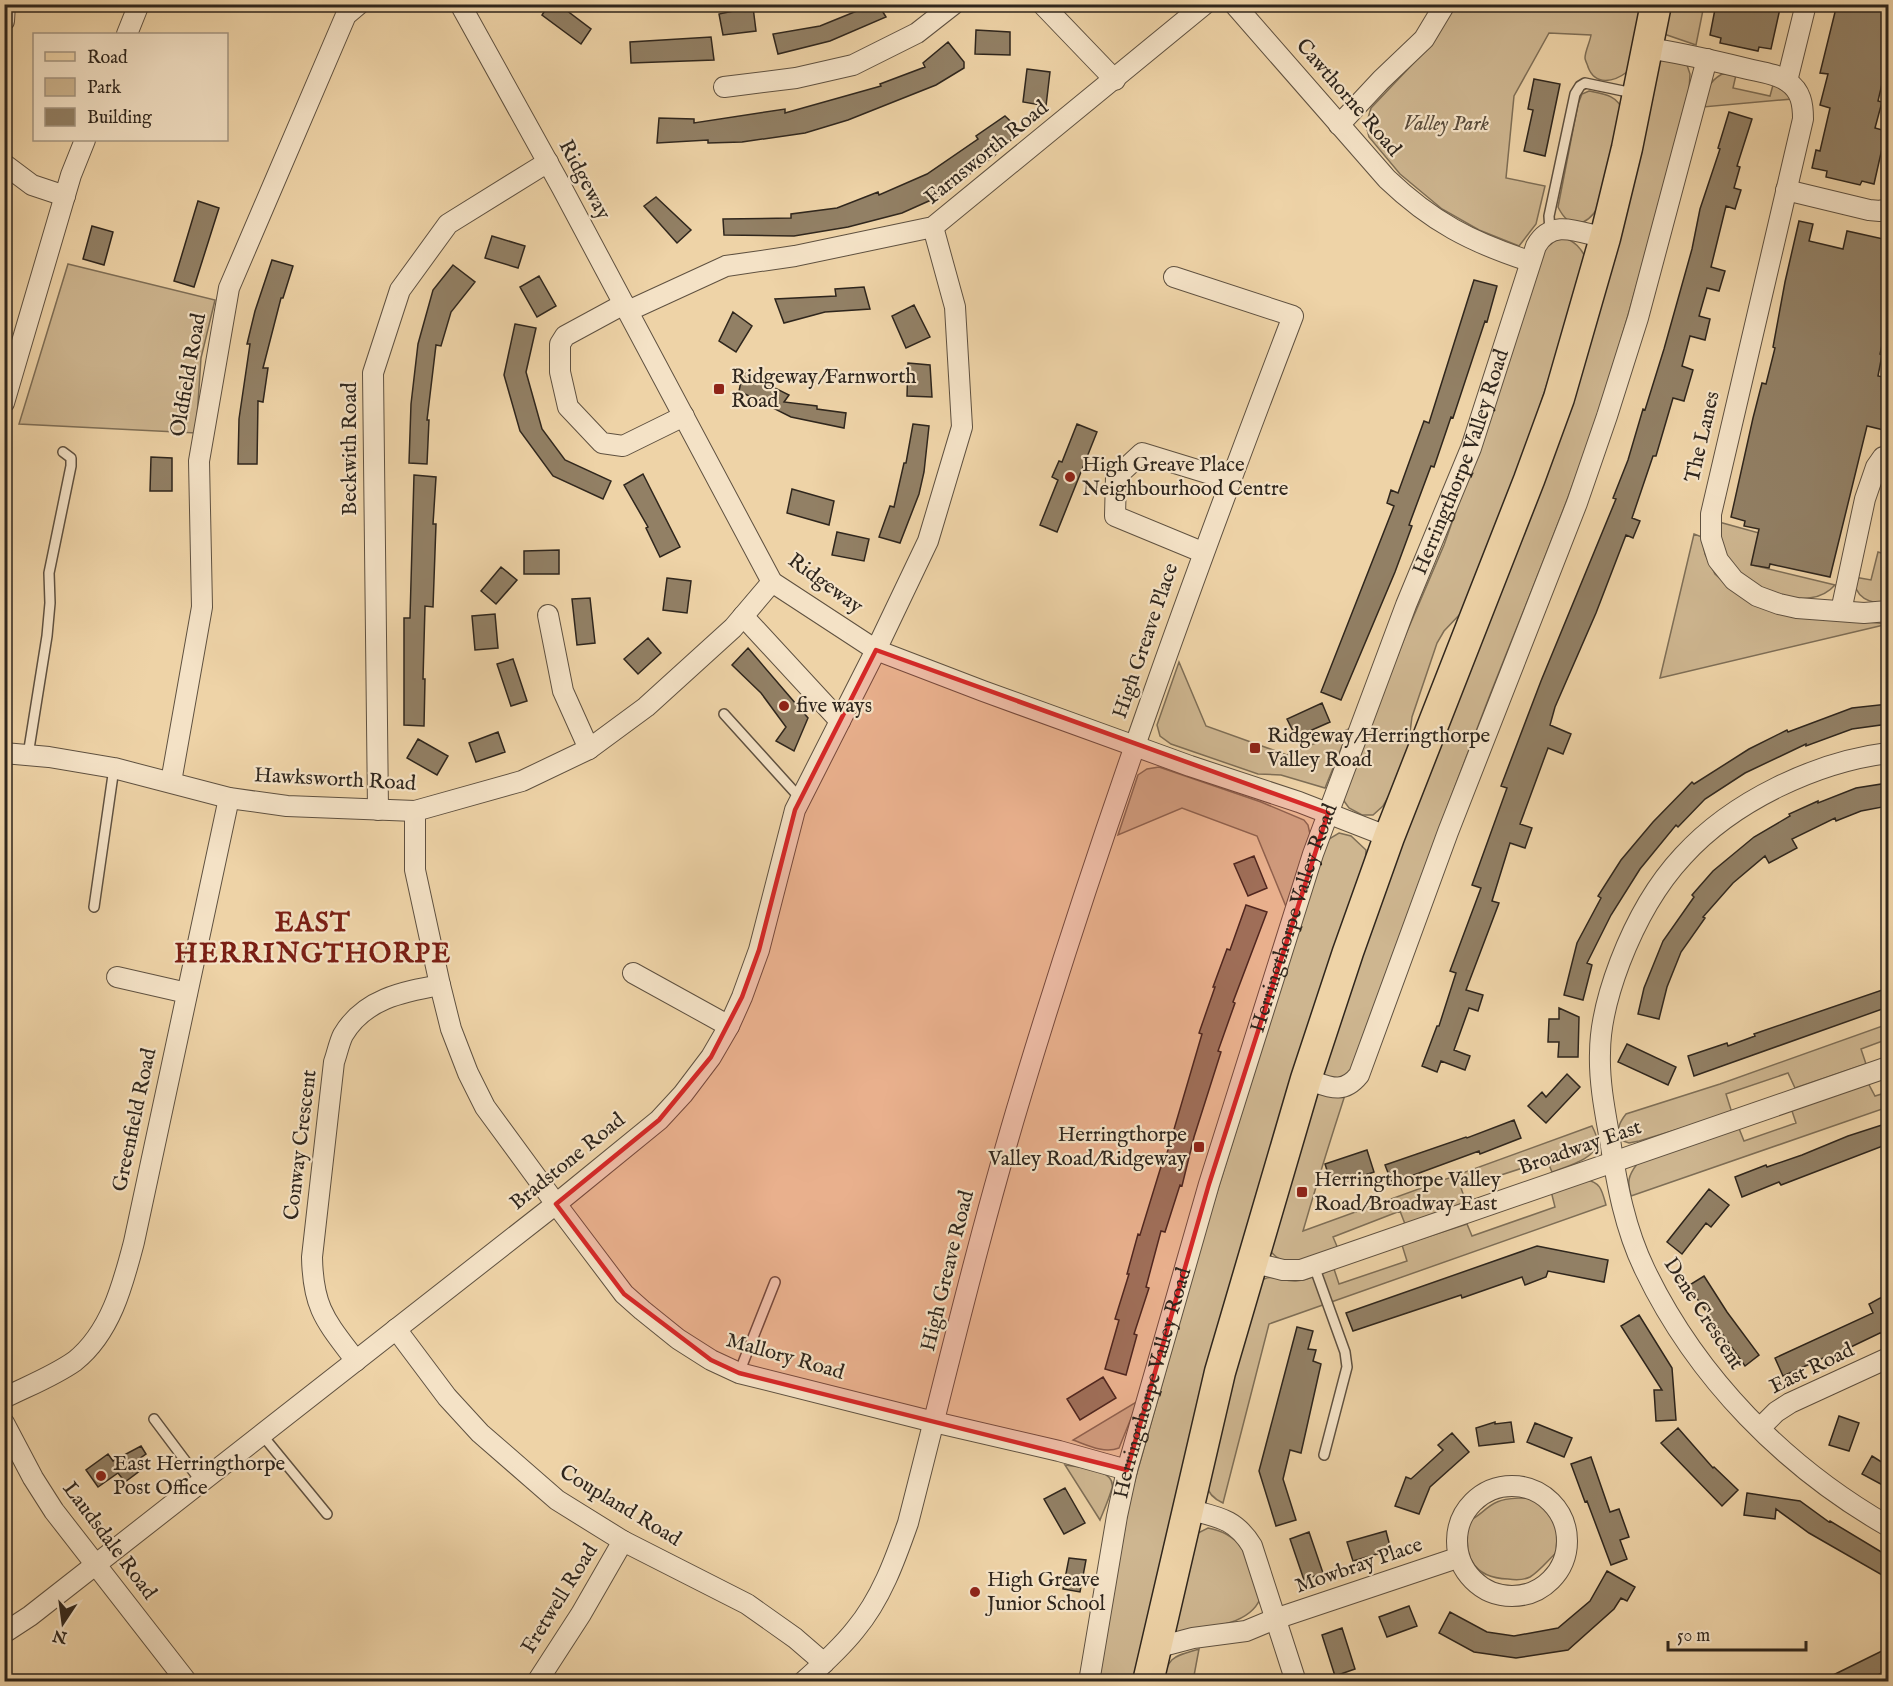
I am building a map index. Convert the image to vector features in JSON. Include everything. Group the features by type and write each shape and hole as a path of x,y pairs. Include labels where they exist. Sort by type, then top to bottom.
{"main road":[{"path":"1148,1682 1220,1372 1306,1079 1389,837 1533,469 1562,387 1605,238 1656,4"}],"street":[{"path":"4,21 5,4"},
{"path":"127,33 139,4"},
{"name":"Oldfield Road","path":"171,782 202,607 199,461 228,288 346,15 359,4"},
{"name":"Ridgeway","path":"460,4 548,162 772,582 876,650 983,692 1328,813 1389,837"},
{"path":"724,87 796,78 854,65 917,33 954,4"},
{"path":"1042,4 1115,80"},
{"name":"Farnsworth Road","path":"684,416 623,446 602,443 568,407 560,372 560,344 565,336 726,266 795,256 933,227 1205,4"},
{"name":"Cawthorne Road","path":"1234,4 1387,179 1412,203 1468,239 1530,261"},
{"path":"1339,125 1424,39 1445,4"},
{"path":"1648,48 1707,59 1787,81 1806,4"},
{"path":"1306,1079 1336,1088 1345,1088 1359,1075 1448,832 1577,503 1638,318 1707,59"},
{"name":"The Lanes","path":"1787,81 1797,90 1803,105 1803,118 1722,459 1711,514 1711,538 1718,560 1734,580 1757,596 1788,606 1864,613 1888,611"},
{"path":"4,403 65,196 85,141"},
{"name":"Beckwith Road","path":"378,810 373,373 400,290 448,224 548,162"},
{"path":"4,164 32,185 65,196"},
{"path":"1786,189 1869,210 1888,209"},
{"name":"Bradstone Road","path":"4,1633 30,1616 263,1436 556,1204 658,1120 684,1094 711,1057 742,998 759,950 795,810 876,650 927,541 962,427 955,307 933,227"},
{"path":"1550,231 1564,229 1605,238"},
{"name":"Herringthorpe Valley Road","path":"1089,1682 1127,1470 1209,1184 1328,813 1407,604 1471,448 1530,261 1542,235 1550,231"},
{"name":"High Greave Place","path":"1136,746 1202,552 1293,316 1174,277"},
{"name":"High Greave Place","path":"1202,552 1115,516 1116,477 1142,453 1230,480"},
{"path":"1841,611 1865,499 1876,467 1883,457"},
{"name":"Hawksworth Road","path":"4,753 114,768 229,798 287,806 415,811 522,781 589,749 646,707 733,628 772,582"},
{"path":"548,615 562,691 589,749"},
{"path":"743,616 840,721"},
{"name":"High Greave Road","path":"803,1682 856,1630 883,1586 908,1523 988,1207 1021,1094 1103,836 1136,746"},
{"name":"Dene Crescent","path":"1888,753 1868,756 1821,770 1779,786 1748,803 1713,828 1684,855 1660,884 1627,943 1603,1021 1600,1053 1601,1081 1613,1162 1628,1227 1646,1271 1687,1341 1708,1373 1760,1428 1824,1484 1888,1526"},
{"name":"Greenfield Road","path":"4,1398 75,1360 94,1340 110,1315 122,1288 134,1242 229,798"},
{"name":"Mallory Road","path":"415,811 415,870 440,985 459,1051 468,1073 485,1107 624,1294 678,1339 711,1360 739,1373 1059,1451 1127,1470"},
{"path":"633,973 729,1026"},
{"path":"117,977 187,993"},
{"name":"Conway Crescent","path":"356,1361 327,1323 319,1308 312,1284 312,1257 334,1062 342,1037 357,1017 378,1001 397,993 440,985"},
{"name":"Broadway East","path":"1251,1262 1293,1271 1314,1266 1888,1067"},
{"name":"Coupland Road","path":"396,1329 447,1397 480,1433 557,1500 623,1541 747,1604 795,1638 824,1663"},
{"name":"East Road","path":"1760,1428 1776,1412 1790,1403 1888,1358"},
{"name":"Laudsdale Road","path":"4,1423 33,1478 54,1511 187,1682"},
{"name":"Mowbray Place","path":"1518,1485 1533,1489 1547,1497 1558,1509 1565,1522 1568,1537 1563,1565 1549,1582 1530,1594 1516,1597 1501,1596 1487,1591 1475,1582 1458,1558 1458,1527 1464,1512 1474,1500 1487,1491 1502,1486 1518,1485"},
{"path":"1187,1509 1219,1517 1243,1531 1252,1546 1296,1682"},
{"name":"Fretwell Road","path":"537,1682 581,1614 623,1541"},
{"name":"Mowbray Place","path":"1155,1648 1193,1638 1246,1631 1458,1558"}],"lane":[{"path":"1550,231 1549,216 1572,103 1580,86 1586,83 1638,94"},
{"path":"28,755 47,636 50,603 49,573 71,466 70,458 63,452"},
{"path":"724,714 800,798"},
{"path":"94,908 114,768"},
{"path":"1314,1266 1345,1352 1347,1367 1324,1455"},
{"path":"739,1373 775,1282"},
{"path":"154,1419 202,1483"},
{"path":"263,1436 327,1514"}],"highlighted area":[{"path":"876,650 1328,813 1209,1184 1127,1470 739,1373 711,1360 624,1294 556,1204 659,1120 711,1057 742,997 759,950 795,810"}],"green space":[{"name":"Valley Park","path":"1455,5 1643,5 1627,72 1611,80 1600,80 1591,73 1585,58 1591,35 1549,33 1514,96 1506,178 1545,186 1536,224 1519,246 1479,230 1442,209 1400,174 1369,137 1366,125 1371,108 1423,53"},
{"path":"1665,5 1704,5 1696,45 1667,35 1662,30"},
{"path":"1663,58 1680,61 1687,65 1690,74 1689,91 1621,341 1570,493 1488,700 1390,964 1344,1097 1303,1231 1592,1126 1597,1137 1596,1146 1588,1157 1552,1172 1547,1160 1461,1188 1466,1202 1405,1224 1400,1211 1333,1237 1339,1251 1320,1259 1302,1264 1286,1262 1277,1258 1269,1250 1301,1131 1658,64"},
{"path":"1722,74 1736,75 1733,88 1770,96 1773,85 1784,88 1792,99 1703,107 1708,88"},
{"path":"1589,91 1614,98 1623,111 1599,206 1583,222 1573,223 1563,215 1558,207 1578,104 1582,94"},
{"path":"1562,237 1577,246 1587,260 1517,477 1463,611 1444,631 1437,643 1412,717 1407,755 1393,789 1383,806 1373,815 1362,815 1349,808 1344,801 1345,789 1444,545 1509,361 1539,264 1546,247 1552,240"},
{"path":"68,264 215,300 201,358 196,433 19,424"},
{"path":"1719,522 1759,533 1752,565 1835,585 1824,594 1810,598 1780,595 1765,589 1739,572 1726,558 1721,543"},
{"path":"1694,534 1702,537 1705,554 1715,574 1735,592 1801,615 1888,624 1660,678"},
{"path":"1878,552 1888,555 1888,604 1864,598 1855,584 1854,577 1871,580"},
{"path":"1179,662 1206,726 1287,755 1349,729 1325,788 1281,775 1258,774 1171,744 1160,736 1157,725"},
{"path":"1159,767 1261,802 1304,820 1310,834 1287,909 1257,836 1182,808 1118,835 1138,775 1147,769"},
{"path":"1339,833 1351,836 1366,850 1365,866 1138,1681 1098,1682 1130,1498 1204,1234 1323,851 1329,839"},
{"path":"1888,1024 1888,1039 1861,1049 1866,1064 1795,1088 1788,1073 1726,1094 1732,1113 1639,1141 1629,1143 1620,1140 1619,1126 1626,1114 1720,1084"},
{"path":"1867,1081 1875,1096 1888,1092 1888,1107 1631,1196 1629,1179 1637,1164 1738,1126 1744,1141 1796,1123 1791,1108"},
{"path":"1586,1180 1598,1185 1606,1205 1269,1324 1223,1503 1212,1496 1206,1484 1259,1282 1268,1278 1301,1280 1334,1269 1339,1284 1407,1261 1402,1245 1467,1224 1472,1236 1555,1207 1551,1191"},
{"path":"1138,1401 1119,1448 1107,1450 1073,1440"},
{"path":"1065,1465 1095,1470 1103,1473 1112,1482 1111,1492 1100,1520"},
{"path":"1531,1497 1545,1506 1555,1519 1560,1535 1558,1551 1528,1578 1519,1580 1496,1578 1478,1569 1469,1554 1468,1521 1501,1500"},
{"path":"1208,1528 1231,1537 1239,1545 1249,1564 1260,1599 1254,1609 1234,1621 1208,1628 1171,1633 1196,1534"},
{"path":"1199,1649 1193,1681 1161,1682 1167,1667 1174,1658"}],"building":[{"path":"549,4 558,4 591,29 581,44 542,15"},
{"path":"878,4 886,17 830,41 778,54 773,34 820,26"},
{"path":"1716,4 1781,4 1771,49 1759,47 1758,51 1720,43 1721,38 1710,35"},
{"path":"1837,4 1888,4 1888,58 1878,101 1882,102 1875,128 1886,131 1874,184 1862,181 1860,185 1826,177 1827,171 1812,168 1816,150 1820,151 1830,108 1820,105 1828,74 1820,73"},
{"path":"753,7 756,31 723,35 719,14"},
{"path":"976,30 1010,32 1010,55 975,54"},
{"path":"711,37 714,60 631,63 630,42"},
{"path":"948,42 964,62 964,68 936,85 848,120 805,133 742,142 708,143 708,140 657,143 659,118 694,119 694,123 785,109 785,113 881,86 880,84 925,67 923,63"},
{"path":"1027,69 1050,72 1046,106 1023,102"},
{"path":"1534,79 1560,84 1545,156 1524,151 1533,110 1528,109"},
{"path":"1729,112 1752,119 1737,166 1740,167 1734,188 1741,190 1735,209 1726,206 1711,267 1725,271 1719,291 1707,288 1699,316 1710,319 1705,340 1690,336 1682,366 1693,370 1684,401 1673,398 1656,456 1653,456 1632,518 1640,521 1633,538 1626,535 1596,613 1555,707 1550,725 1571,734 1563,754 1548,748 1520,824 1532,828 1525,848 1510,843 1492,901 1499,903 1466,990 1483,995 1478,1011 1469,1008 1454,1050 1470,1056 1465,1070 1441,1061 1437,1072 1422,1066 1437,1026 1439,1026 1456,973 1450,971 1481,888 1472,885 1507,788 1501,786 1541,681 1616,499 1613,498 1628,460 1664,349 1692,249 1700,209 1720,149 1718,148"},
{"path":"1005,116 1021,131 994,156 940,196 902,213 848,227 794,236 724,235 723,219 791,218 791,214 837,208 878,192 879,195 927,174 978,139 976,136"},
{"path":"656,197 691,230 677,243 644,206"},
{"path":"198,201 219,208 194,287 174,281"},
{"path":"1799,221 1813,224 1809,241 1843,249 1847,231 1888,240 1888,318 1878,376 1888,378 1888,431 1867,426 1830,577 1770,564 1769,568 1751,565 1759,529 1744,526 1745,521 1731,517 1762,383 1766,384 1775,348 1773,347 1785,282"},
{"path":"92,226 113,232 104,265 83,259"},
{"path":"492,236 525,246 518,268 485,258"},
{"path":"272,260 293,266 283,298 281,298 263,368 268,368 263,402 258,401 257,464 238,464 239,419 250,344 247,344"},
{"path":"453,265 475,282 451,312 441,346 436,345 427,420 429,420 427,464 409,463 411,404 418,344 433,290"},
{"path":"539,276 556,306 537,317 520,287"},
{"path":"1474,280 1497,286 1487,322 1485,321 1453,418 1451,417 1434,467 1431,466 1409,525 1412,526 1395,572 1341,700 1321,692 1394,506 1387,503 1391,490 1398,493 1424,421 1429,423"},
{"path":"864,287 870,309 825,312 784,323 775,299 836,296 835,289"},
{"path":"914,305 930,337 906,348 892,316"},
{"path":"733,312 752,326 736,352 719,341"},
{"path":"515,324 536,328 526,372 542,429 565,460 611,481 603,499 553,476 520,431 504,375"},
{"path":"908,363 930,365 932,397 907,396"},
{"path":"743,372 789,395 784,402 817,406 817,409 846,413 844,428 791,417 739,391"},
{"path":"913,424 929,426 924,472 919,494 900,543 879,537 890,506 894,507 904,463 906,463"},
{"path":"1077,424 1097,432 1057,532 1040,525 1058,480 1052,477 1059,461 1062,462"},
{"path":"151,457 172,458 172,491 150,491"},
{"path":"643,474 680,547 660,557 646,528 648,527 624,485"},
{"path":"414,475 436,477 433,524 436,524 433,607 425,606 424,726 404,725 404,618 410,618"},
{"path":"792,489 834,501 829,525 787,513"},
{"path":"837,532 869,539 864,561 832,555"},
{"path":"559,550 559,574 524,574 524,551"},
{"path":"501,567 517,580 496,604 481,591"},
{"path":"667,578 691,581 687,613 663,610"},
{"path":"590,598 595,643 577,645 572,599"},
{"path":"495,614 498,648 475,650 472,616"},
{"path":"648,638 661,653 638,674 624,659"},
{"name":"five ways","path":"748,648 808,718 794,751 776,741 786,727 761,693 732,665"},
{"path":"513,659 527,701 511,706 497,664"},
{"path":"1322,703 1330,722 1296,737 1287,719"},
{"path":"1888,704 1888,724 1852,729 1806,746 1806,744 1745,773 1705,799 1678,827 1676,825 1640,869 1611,915 1587,963 1592,965 1583,1000 1564,995 1577,943 1601,898 1598,896 1621,860 1653,822 1692,782 1694,784 1749,749 1787,730 1788,732 1852,708"},
{"path":"498,732 505,752 476,762 469,743"},
{"path":"418,739 448,756 437,775 407,758"},
{"path":"1888,783 1888,806 1861,811 1836,821 1835,818 1792,839 1797,848 1769,863 1765,856 1733,883 1703,917 1705,918 1681,952 1667,987 1659,1019 1638,1014 1644,988 1663,941 1694,897 1692,895 1713,871 1754,837 1790,816 1789,814 1856,788"},
{"path":"1254,856 1267,888 1248,896 1234,864"},
{"path":"1246,905 1267,912 1233,1002 1235,1003 1218,1051 1221,1052 1194,1137 1182,1186 1180,1185 1165,1232 1161,1231 1146,1287 1149,1288 1134,1334 1137,1335 1126,1375 1105,1369 1119,1320 1115,1319 1138,1234 1140,1235 1163,1160 1165,1160 1202,1034 1199,1033 1215,987 1213,987 1227,949 1230,950"},
{"path":"1888,988 1888,1007 1694,1076 1688,1056 1727,1043 1728,1046 1755,1036 1754,1034"},
{"path":"1559,1008 1579,1017 1578,1057 1558,1057 1559,1042 1548,1042 1549,1019 1559,1019"},
{"path":"1627,1044 1676,1067 1668,1085 1618,1062"},
{"path":"1567,1074 1580,1087 1546,1123 1528,1106 1542,1092 1546,1097"},
{"path":"1514,1120 1521,1138 1392,1183 1385,1165"},
{"path":"1888,1123 1888,1144 1781,1185 1779,1182 1742,1197 1735,1177"},
{"path":"1367,1150 1374,1172 1332,1186 1325,1164"},
{"path":"1709,1189 1729,1205 1711,1227 1706,1223 1682,1254 1667,1242"},
{"path":"1537,1246 1608,1260 1604,1282 1548,1271 1546,1277 1525,1285 1522,1277 1353,1331 1346,1313"},
{"path":"1704,1276 1759,1355 1745,1366 1688,1286"},
{"path":"1882,1297 1888,1306 1888,1344 1882,1332 1783,1376 1775,1358 1873,1313 1869,1304"},
{"path":"1639,1315 1672,1368 1676,1420 1656,1421 1654,1390 1662,1390 1621,1326"},
{"path":"1297,1327 1313,1331 1308,1349 1316,1350 1313,1361 1321,1364 1301,1453 1290,1450 1283,1479 1296,1520 1276,1526 1259,1471"},
{"path":"1103,1377 1116,1398 1080,1420 1067,1399"},
{"path":"1839,1416 1859,1423 1849,1451 1829,1445"},
{"path":"1495,1422 1495,1424 1511,1422 1514,1442 1479,1446 1476,1428"},
{"path":"1535,1423 1572,1438 1564,1457 1527,1442"},
{"path":"1678,1428 1713,1468 1738,1490 1722,1506 1661,1443"},
{"path":"1452,1433 1469,1452 1430,1487 1419,1514 1395,1506 1406,1477 1411,1479 1443,1450 1438,1445"},
{"path":"141,1446 146,1454 139,1459 145,1467 125,1482 118,1473 98,1487 86,1470 108,1454 113,1461"},
{"path":"1872,1456 1888,1466 1888,1488 1862,1474"},
{"path":"1591,1457 1610,1512 1619,1509 1629,1537 1620,1540 1627,1559 1611,1565 1571,1464"},
{"path":"1065,1488 1085,1523 1064,1534 1044,1499"},
{"path":"1747,1493 1800,1501 1829,1522 1888,1556 1888,1563 1882,1575 1809,1533 1776,1509 1775,1519 1744,1515"},
{"path":"1386,1531 1391,1550 1353,1561 1347,1542"},
{"path":"1309,1532 1323,1573 1304,1580 1290,1539"},
{"path":"1069,1558 1086,1560 1080,1592 1063,1589"},
{"path":"1607,1571 1635,1587 1627,1601 1621,1598 1614,1609 1568,1650 1516,1658 1474,1652 1439,1633 1450,1612 1487,1632 1514,1636 1558,1628 1590,1601"},
{"path":"1409,1606 1417,1626 1387,1637 1379,1617"},
{"path":"1342,1628 1355,1669 1335,1676 1322,1635"},
{"path":"1888,1648 1888,1670 1864,1682 1819,1682"}],"place":[{"name":"Ridgeway/Farnworth Road","path":"719,389"},
{"name":"High Greave Place Neighbourhood Centre","path":"1070,477"},
{"name":"five ways","path":"784,706"},
{"name":"Ridgeway/Herringthorpe Valley Road","path":"1255,748"},
{"name":"Herringthorpe Valley Road/Ridgeway","path":"1199,1147"},
{"name":"Herringthorpe Valley Road/Broadway East","path":"1302,1192"},
{"name":"East Herringthorpe Post Office","path":"101,1476"},
{"name":"High Greave Junior School","path":"975,1592"}],"district":[{"name":"EAST HERRINGTHORPE","path":"313,940"}]}
